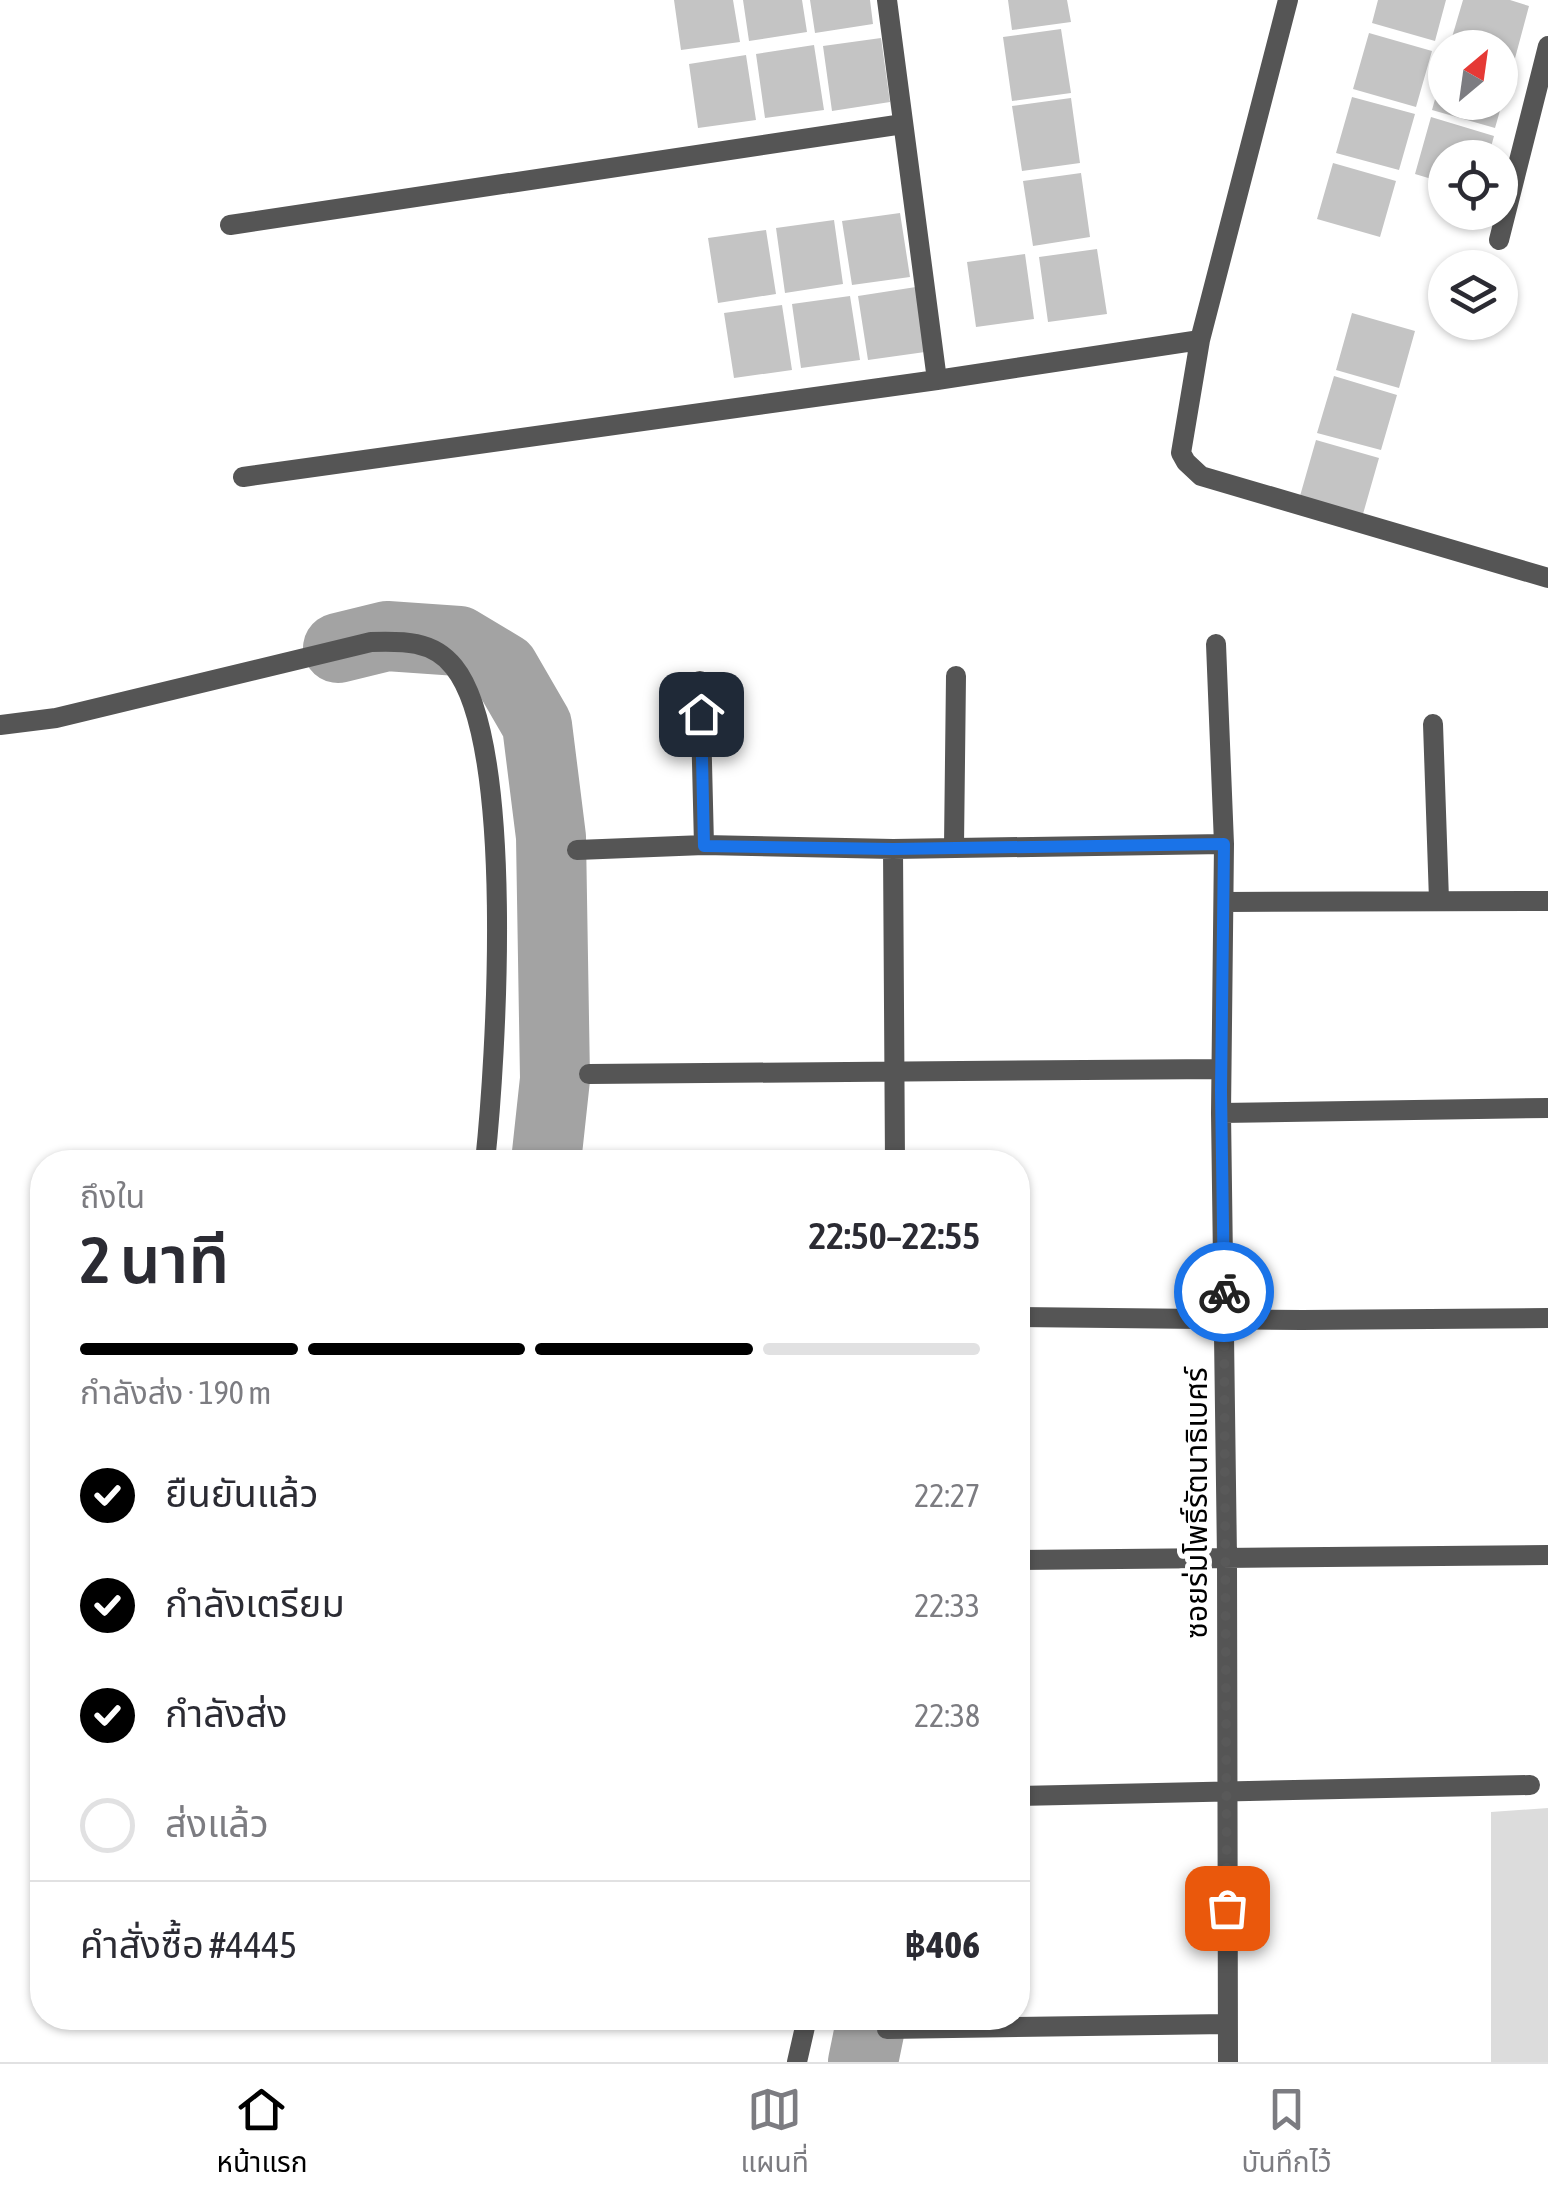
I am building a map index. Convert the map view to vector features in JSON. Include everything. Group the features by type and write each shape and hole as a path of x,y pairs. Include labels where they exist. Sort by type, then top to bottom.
{"street":[{"path":"887,0 937,380"},
{"path":"1288,0 1200,340 1181,454 1201,476 1548,578"},
{"path":"1499,240 1548,46"},
{"path":"230,225 904,124"},
{"path":"243,477 1200,340"},
{"path":"0,725 56,718 371,642 412,641 453,664 472,694 495,836 494,1073 486,1150"},
{"name":"ซอยร่มโพธิ์รัตนาธิเบศร์","path":"1216,644 1224,844 1221,1113 1228,2062"},
{"path":"954,846 956,676"},
{"path":"700,681 704,846"},
{"path":"1433,724 1439,900"},
{"path":"577,850 1224,844"},
{"path":"893,849 896,1150"},
{"path":"1224,902 1548,901"},
{"path":"589,1074 1221,1069"},
{"path":"1221,1113 1548,1108"},
{"path":"1030,1317 1548,1318"},
{"path":"1030,1560 1548,1555"},
{"path":"1030,1796 1530,1785"},
{"path":"1030,2027 1227,2024"},
{"path":"796,2062 804,2030"}],"shaded area":[{"path":"1548,1808 1548,2062 1491,2062 1491,1812"}],"building":[{"path":"674,0 733,0 740,42 681,50"},
{"path":"743,0 802,0 807,32 749,41"},
{"path":"810,0 870,0 873,24 815,33"},
{"path":"1008,0 1067,0 1071,22 1012,30"},
{"path":"1378,0 1446,0 1438,30 1428,30 1428,39 1372,23"},
{"path":"1463,0 1510,0 1529,6 1518,47 1518,30 1454,30"},
{"path":"1061,29 1071,93 1012,101 1003,37"},
{"path":"1369,33 1428,50 1428,65 1416,107 1353,89"},
{"path":"881,38 890,102 832,111 823,46"},
{"path":"814,45 824,110 765,118 756,54"},
{"path":"746,55 756,120 698,128 689,64"},
{"path":"1352,97 1415,114 1399,170 1336,153"},
{"path":"1071,98 1080,163 1022,171 1012,106"},
{"path":"1430,120 1494,136 1493,140 1428,140 1428,178 1415,174"},
{"path":"1467,120 1497,120 1495,128"},
{"path":"1333,163 1396,181 1380,237 1317,219"},
{"path":"1081,173 1090,237 1033,246 1023,181"},
{"path":"900,213 910,277 852,285 842,221"},
{"path":"834,220 843,284 785,293 776,228"},
{"path":"766,230 776,294 718,303 708,238"},
{"path":"1097,249 1107,314 1048,322 1039,257"},
{"path":"1025,254 1034,319 976,327 967,262"},
{"path":"916,287 925,352 868,360 858,296"},
{"path":"850,296 860,360 801,368 792,304"},
{"path":"782,305 792,370 734,378 724,313"},
{"path":"1352,313 1415,331 1399,388 1336,370"},
{"path":"1334,376 1397,395 1381,450 1317,433"},
{"path":"1316,440 1379,458 1363,514 1300,496"}],"waterway":[{"path":"338,648 387,636 459,641 504,668 537,725 551,837 555,1079 547,1150"},
{"path":"863,2062 870,2030"}],"way so far":[{"path":"1224,1292 1227,1908"}],"route":[{"path":"701,714 704,846 893,849 1224,844 1224,1292"}]}
